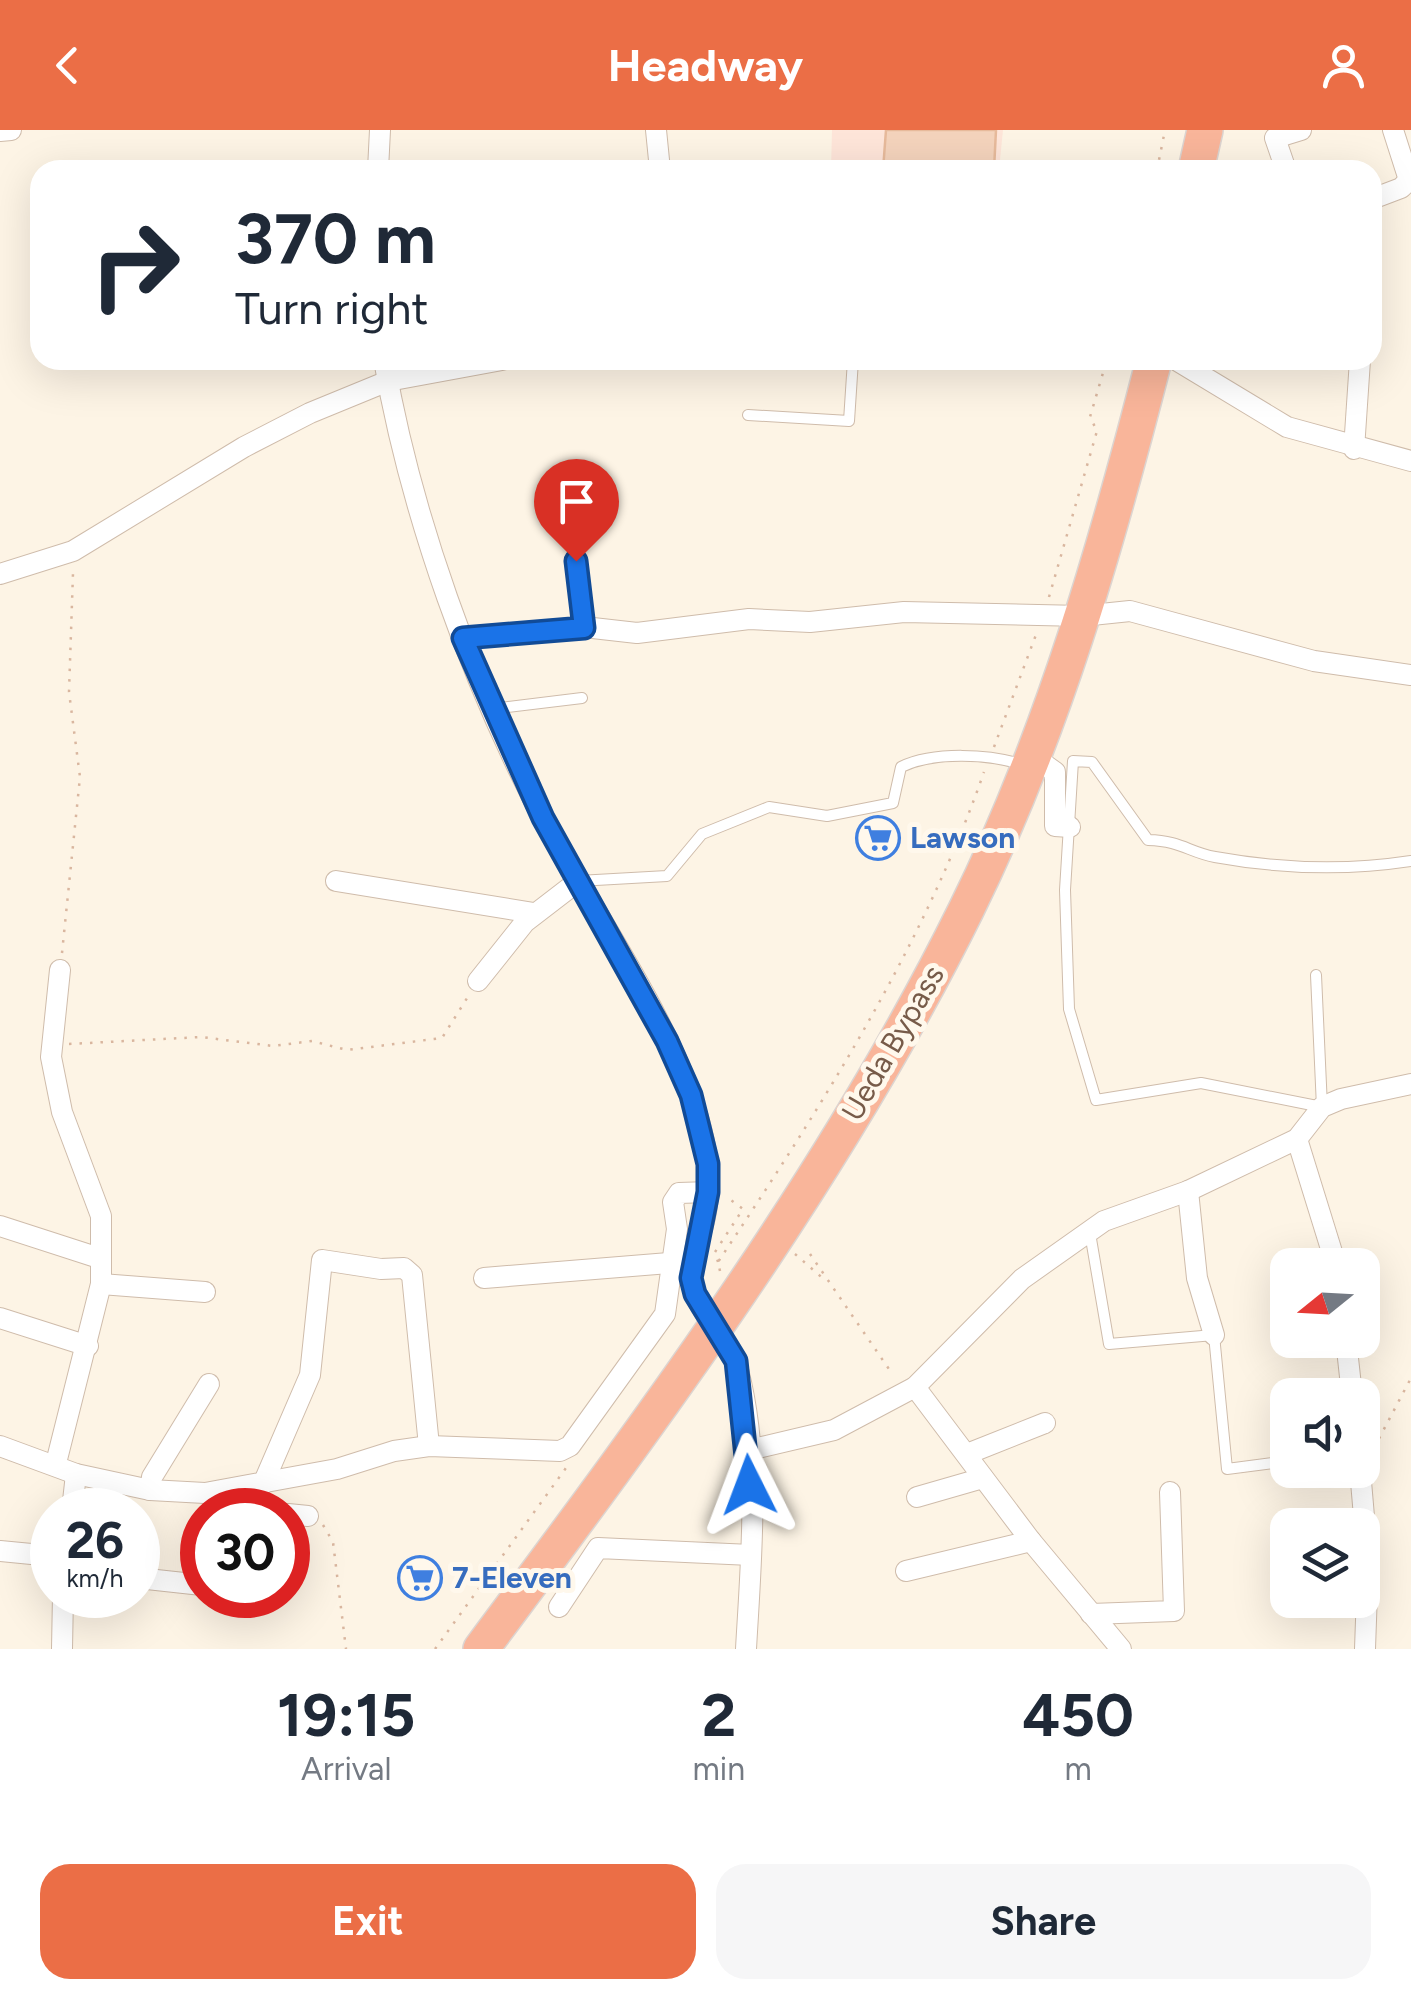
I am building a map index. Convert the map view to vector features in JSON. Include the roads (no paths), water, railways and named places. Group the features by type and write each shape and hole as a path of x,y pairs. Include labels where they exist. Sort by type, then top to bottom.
{"highway":[{"path":"1198,160 1205,130"},
{"name":"Ueda Bypass","path":"480,1649 583,1540 713,1324 852,1117 968,908 1032,762 1082,616 1151,370"}],"street":[{"path":"0,131 11,130"},
{"path":"378,160 380,130"},
{"path":"656,130 659,160"},
{"path":"1283,160 1275,138 1302,130"},
{"path":"1382,193 1410,179 1393,130"},
{"path":"0,574 73,552 244,446 386,370 428,531 463,638 492,709 577,882 685,1080 703,1136 717,1189 691,1278 736,1361 748,1450 751,1555 746,1649"},
{"path":"1193,370 1287,427 1354,449 1411,460"},
{"path":"1354,449 1359,370"},
{"path":"463,638 584,628 638,633 750,619 810,622 904,612 1082,616 1130,611 1314,661 1411,676"},
{"path":"1032,762 1055,772 1055,826 1070,827"},
{"path":"336,881 534,913"},
{"path":"478,981 534,913 577,882"},
{"path":"56,1463 101,1284 102,1216 62,1112 52,1044 60,970"},
{"path":"748,1450 834,1430 910,1390 1022,1279 1104,1221 1188,1191 1297,1139 1322,1107 1411,1084"},
{"path":"1297,1139 1331,1248"},
{"path":"276,1488 429,1446 511,1452 560,1451 570,1446 664,1314 676,1229 673,1202 678,1193 717,1189"},
{"path":"1188,1191 1198,1278 1214,1335"},
{"path":"0,1226 99,1258"},
{"path":"251,1488 310,1375 322,1260 381,1270 404,1268 412,1275 429,1446"},
{"path":"484,1278 669,1262"},
{"path":"101,1284 205,1292"},
{"path":"0,1318 88,1346"},
{"path":"150,1488 152,1478 210,1384"},
{"path":"910,1390 967,1454 1031,1542 1121,1649"},
{"path":"967,1454 1044,1423"},
{"path":"0,1446 56,1463 76,1474 141,1488"},
{"path":"74,1488 76,1474"},
{"path":"917,1497 983,1478"},
{"path":"1362,1488 1368,1563 1364,1649"},
{"path":"1092,1614 1174,1611 1170,1492"},
{"path":"558,1607 583,1540 751,1555"},
{"path":"906,1572 1031,1542"},
{"path":"0,1551 30,1554"},
{"path":"62,1649 63,1618"}],"lane":[{"path":"748,415 849,421 852,370"},
{"path":"572,528 584,628"},
{"path":"492,709 582,698"},
{"path":"577,882 607,877 658,880 668,876 702,834 729,821 781,806 827,816 893,804 900,767 913,761 1032,762"},
{"path":"1316,975 1322,1107 1201,1084 1096,1100 1069,1010 1065,890 1073,762 1092,762 1148,840 1177,840 1208,856 1260,864 1335,868 1411,861"},
{"path":"1090,1232 1110,1344 1214,1335 1226,1469 1270,1464"}],"place":[{"name":"Lawson","path":"878,838"},
{"name":"7-Eleven","path":"420,1578"}]}
